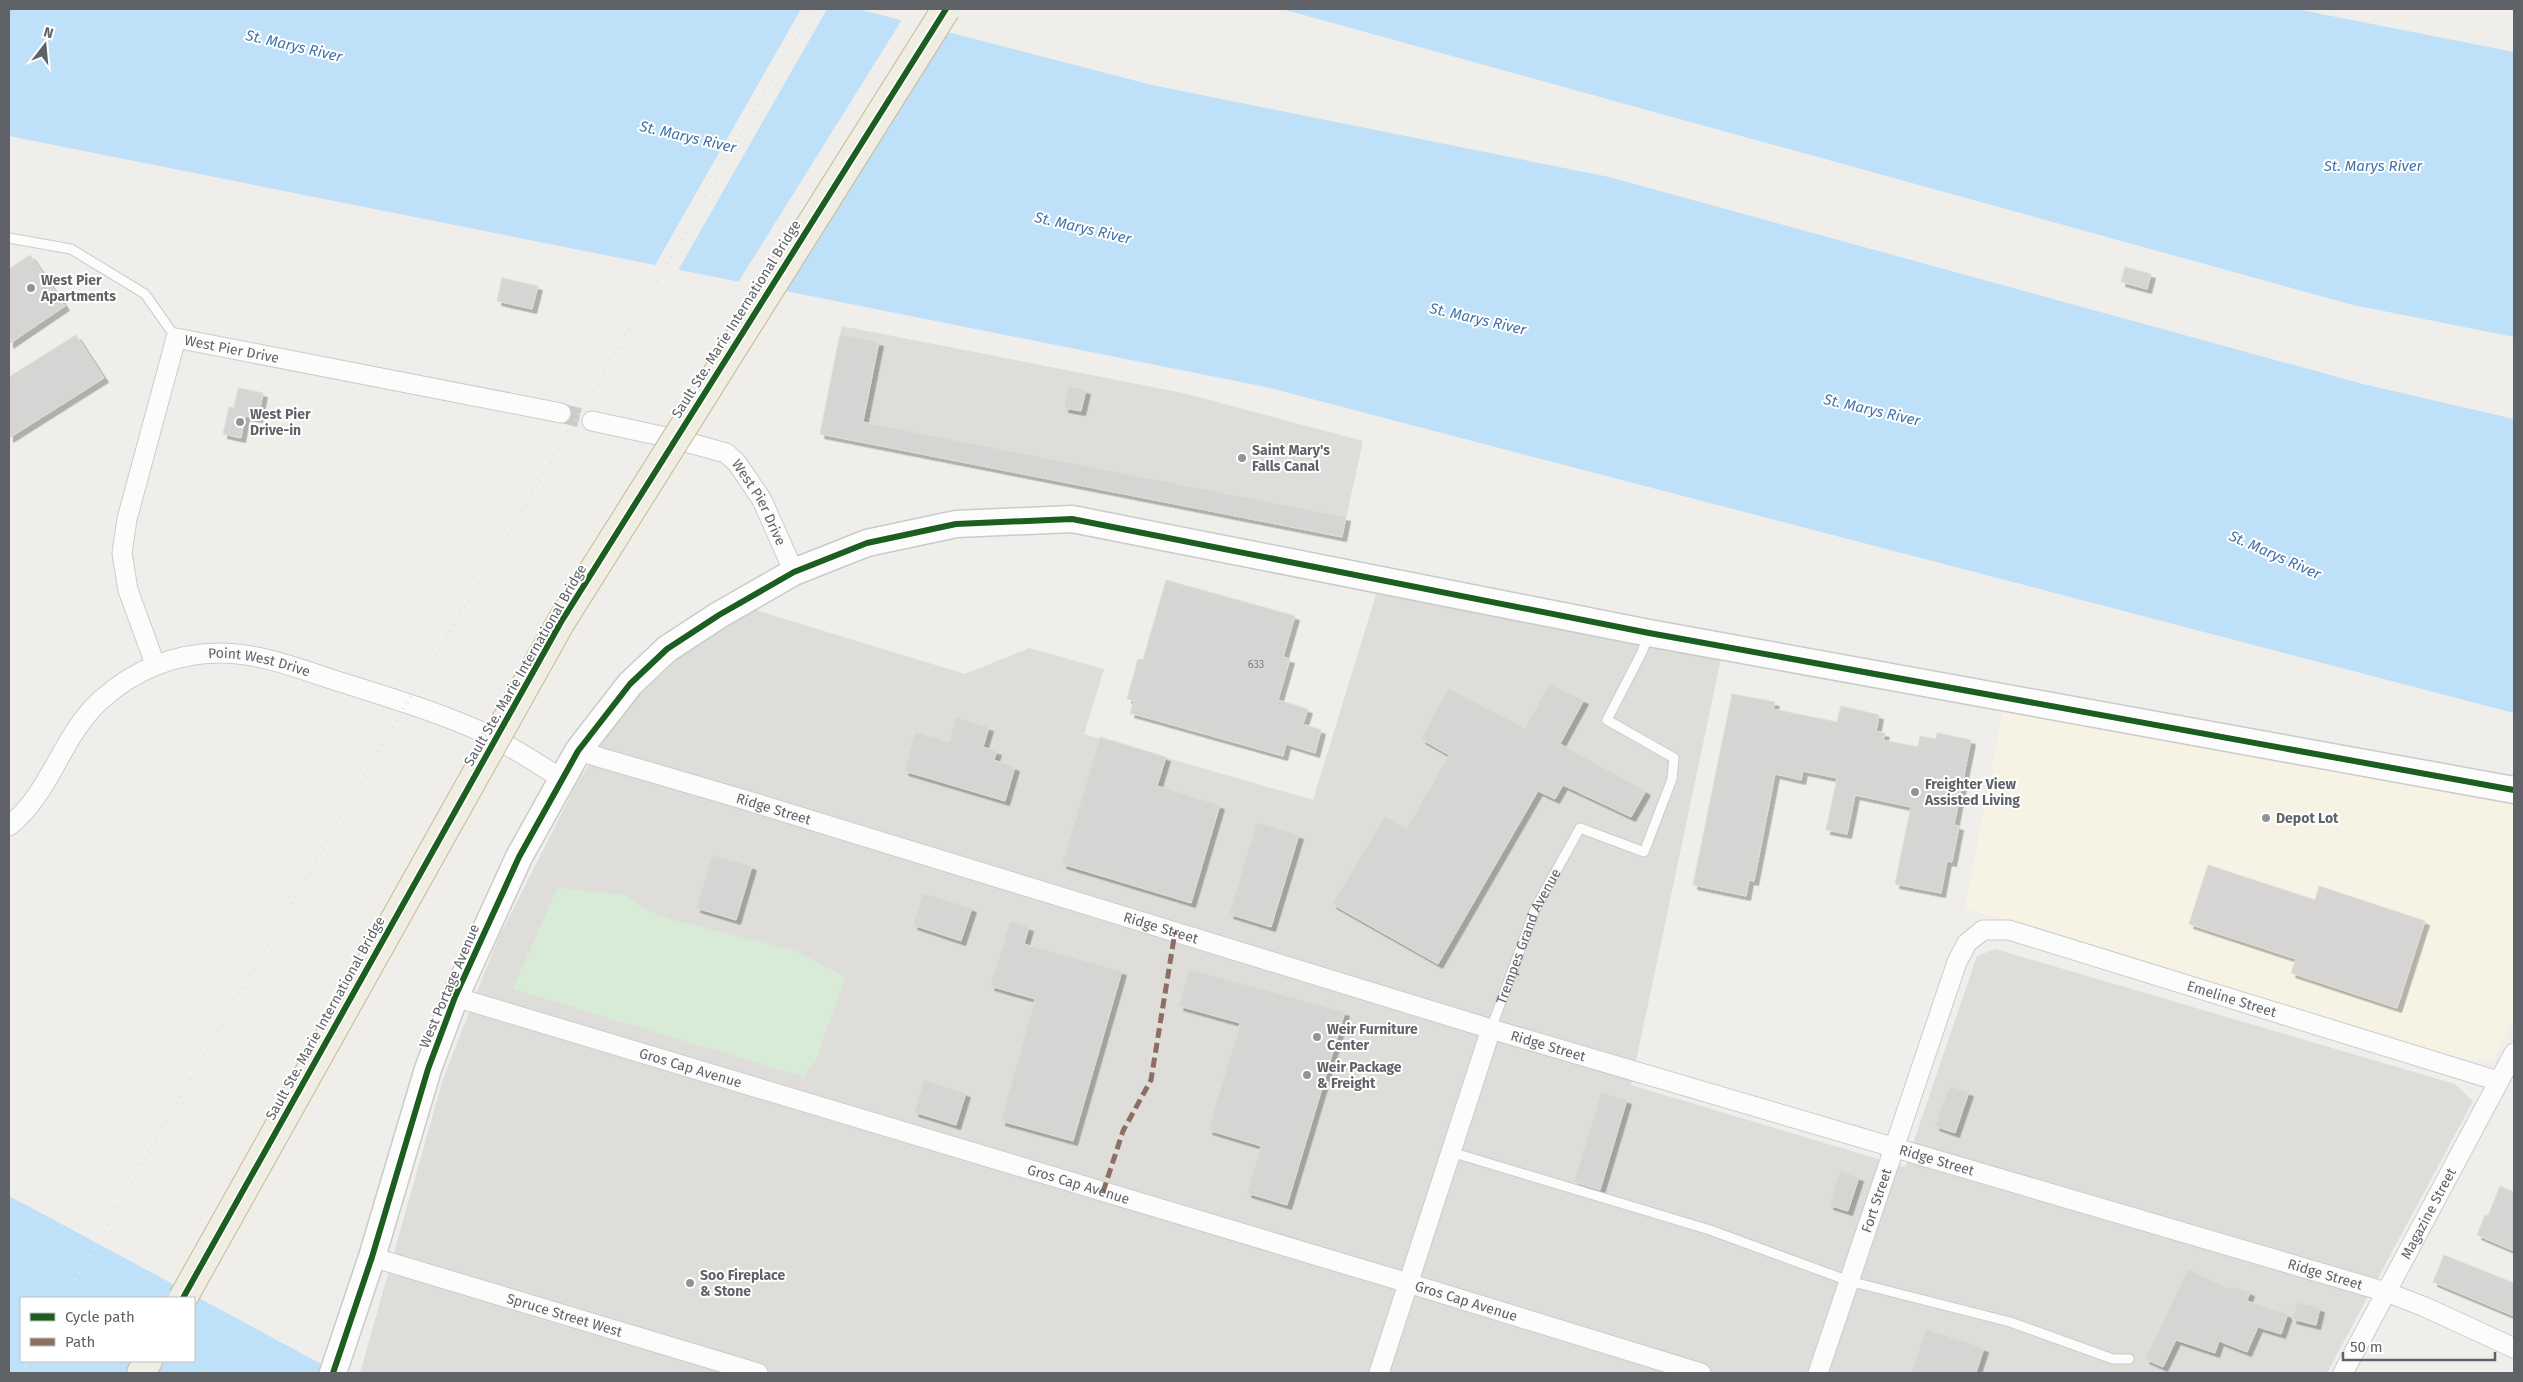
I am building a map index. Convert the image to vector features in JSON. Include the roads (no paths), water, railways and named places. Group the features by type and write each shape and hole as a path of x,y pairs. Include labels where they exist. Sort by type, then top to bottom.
{"highway":[{"name":"Sault Ste. Marie International Bridge","path":"184,1297 561,622 946,9"},
{"path":"141,1373 147,1362"}],"street":[{"name":"West Pier Drive","path":"156,664 128,590 122,552 127,518 176,338 561,414"},
{"name":"West Pier Drive","path":"592,420 726,453 737,463 762,500 794,572"},
{"name":"West Portage Avenue","path":"333,1373 372,1257 428,1069 455,997 519,856 578,751 630,684 667,649 719,615 794,572 867,543 956,524 1072,520 1650,633 2514,790"},
{"name":"Point West Drive","path":"9,826 35,797 78,725 102,699 156,664 190,656 220,653 253,657 293,667 466,725 522,754 562,779"},
{"name":"Ridge Street","path":"578,751 742,799 1491,1029 2386,1292 2425,1307 2514,1348"},
{"name":"Emeline Street","path":"1967,943 1983,930 2009,930 2498,1081"},
{"name":"Fort Street","path":"1818,1373 1957,962 1967,943"},
{"name":"Gros Cap Avenue","path":"455,997 1408,1283 1701,1373"},
{"name":"Trempes Grand Avenue","path":"1380,1373 1491,1029"},
{"name":"Magazine Street","path":"2343,1373 2514,1053"},
{"name":"Spruce Street West","path":"372,1257 758,1373"}],"lane":[{"path":"9,238 71,249 145,294 176,338"},
{"name":"Trempes Grand Avenue","path":"1491,1029 1535,909 1580,828 1644,852 1672,779 1674,758 1607,720 1650,633"},
{"path":"1451,1152 1710,1230 1849,1281 2010,1322 2113,1359 2129,1359"}],"water":[{"name":"St. Marys River","path":"9,9 858,9 1152,85 1609,177 2363,384 2514,419 2514,713 1266,387 9,136"},
{"name":"St. Marys River","path":"1282,9 2296,9 2514,52 2514,337 2353,305"},
{"path":"9,1196 338,1373 9,1373"}],"tunnel":[{"path":"561,413 592,421"}],"railway":[{"path":"66,1297 406,704 637,317 812,9"},
{"path":"22,1373 28,1362"}],"place":[{"name":"West Pier Apartments","path":"31,288"},
{"name":"West Pier Drive-in","path":"240,422"},
{"name":"Saint Mary's Falls Canal","path":"1242,458"},
{"name":"Freighter View Assisted Living","path":"1915,792"},
{"name":"Depot Lot","path":"2266,818"},
{"name":"Weir Furniture Center","path":"1317,1037"},
{"name":"Weir Package & Freight","path":"1307,1075"},
{"name":"Soo Fireplace & Stone","path":"690,1283"}]}
